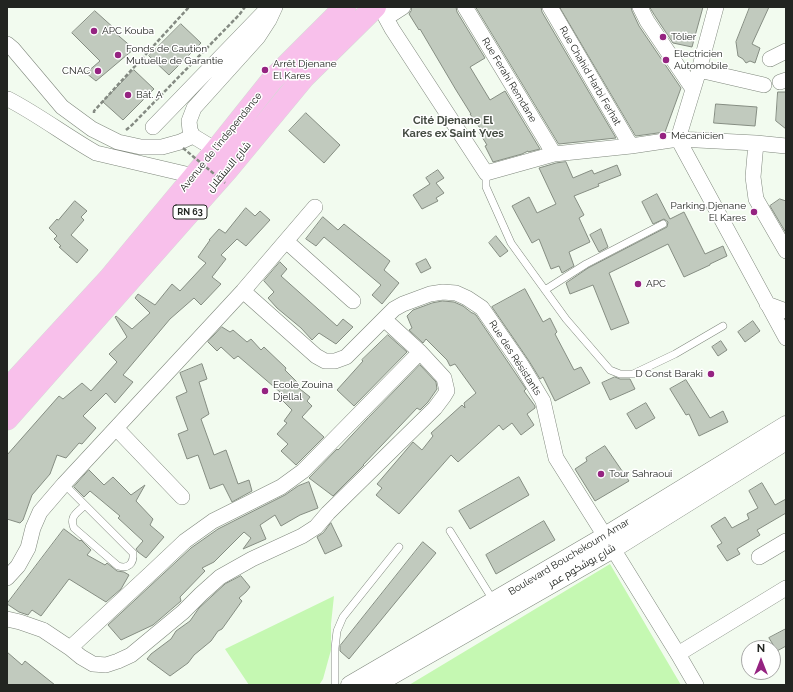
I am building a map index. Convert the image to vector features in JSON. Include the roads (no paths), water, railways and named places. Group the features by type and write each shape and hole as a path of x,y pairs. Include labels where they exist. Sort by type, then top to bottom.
{"main road":[{"name":"Avenue de l'independance","path":"7,390 109,279 272,80 345,7"},
{"name":"شارع الاستقلال","path":"7,419 228,170 304,77 381,11"}],"street":[{"path":"153,127 269,7"},
{"path":"188,142 190,130 189,121 194,108 258,37 269,20 274,7"},
{"path":"403,7 381,11 486,173 554,154 631,146 678,139 786,146"},
{"name":"Rue Ferahi Remdane","path":"465,7 554,154"},
{"name":"Rue Chahid Harbi Ferhat","path":"550,7 631,146"},
{"path":"640,7 647,21 693,89"},
{"path":"716,7 678,139 786,338"},
{"path":"7,44 13,49 62,107 92,129 118,142 141,147 162,147 180,142 188,142 216,150"},
{"path":"770,59 786,51"},
{"path":"699,70 764,85"},
{"path":"7,99 24,107 96,153 194,176"},
{"path":"756,143 753,177 756,199 786,251"},
{"path":"7,578 18,566 28,548 33,528 40,512 64,484 243,291 315,207"},
{"path":"286,241 353,301"},
{"name":"Rue des Résistants","path":"243,291 316,356 325,361 335,361 346,356 394,309 430,294 443,292 456,293 482,308 522,366 543,401 556,458 696,685"},
{"path":"767,304 786,311"},
{"path":"7,619 43,630 70,648 80,657 93,664 106,665 131,655 184,612 220,577 252,559 302,536 316,527 328,513 435,408 448,391 444,378 420,352 384,319"},
{"path":"70,648 185,540 213,521 281,486 303,471 420,352"},
{"name":"Boulevard Bouchekoum Amar","path":"350,685 494,602 609,542 786,425"},
{"path":"116,428 182,497"},
{"name":"شارع بوشكوم عمر","path":"375,685 609,542 786,441"},
{"path":"759,557 786,541"},
{"path":"678,654 786,588"}],"lane":[{"path":"486,173 486,187 511,243 566,319 610,370 620,374 633,374 675,354 723,326"},
{"path":"545,290 586,264 663,224"},
{"path":"64,484 85,505 133,553 132,563 127,566 118,566 74,528 72,518 85,505"},
{"path":"450,531 494,602"},
{"path":"334,685 337,631 343,617 399,548"}],"place":[{"name":"APC Kouba","path":"94,31"},
{"name":"Tôlier","path":"663,37"},
{"name":"Fonds de Caution Mutuelle de Garantie","path":"118,55"},
{"name":"Electricien Automobile","path":"666,60"},
{"name":"Arrêt Djenane El Kares","path":"265,70"},
{"name":"CNAC","path":"98,71"},
{"name":"Bât. A","path":"128,95"},
{"name":"Mécanicien","path":"663,136"},
{"name":"Parking Djenane El Kares","path":"754,212"},
{"name":"APC","path":"638,284"},
{"name":"D Const Baraki","path":"711,374"},
{"name":"Ecole Zouina Djellal","path":"265,391"},
{"name":"Tour Sahraoui","path":"601,474"}],"district":[{"name":"Cité Djenane El Kares ex Saint Yves","path":"453,127"}]}
